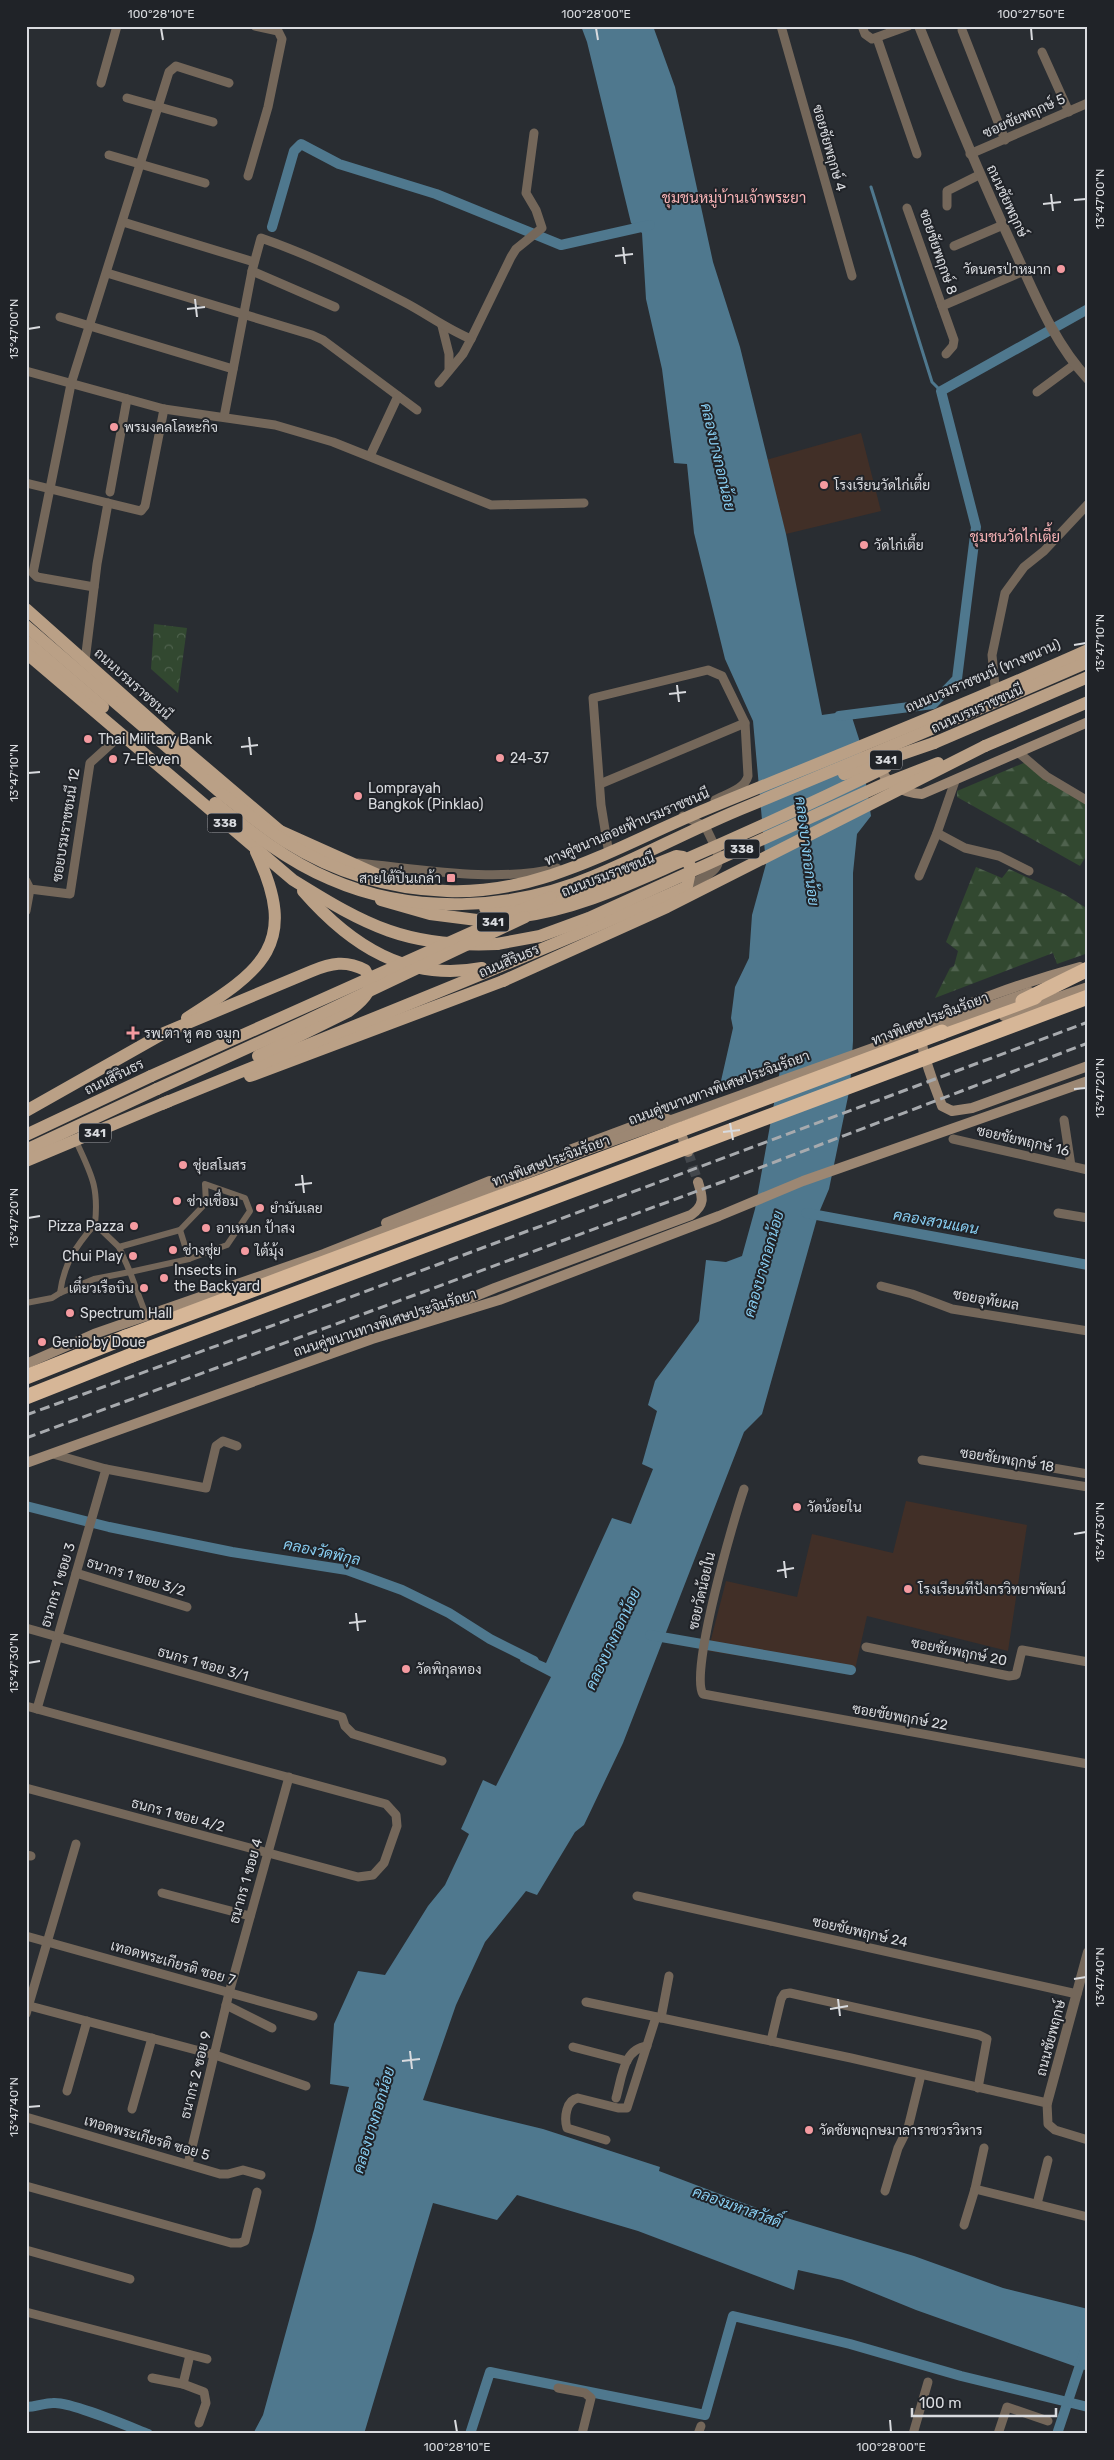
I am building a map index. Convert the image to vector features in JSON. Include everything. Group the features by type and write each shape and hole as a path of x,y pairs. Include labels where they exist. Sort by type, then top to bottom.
{"highway":[{"name":"ทางพิเศษประจิมรัถยา","path":"26,1378 126,1337 1023,1001 1085,972"},
{"path":"26,1397 132,1354 1088,997"}],"main road":[{"name":"ถนนบรมราชชนนี","path":"26,609 180,746 280,831 332,871 368,894 407,909 477,920 546,912 594,899 748,832 934,743 1088,677"},
{"name":"ทางคู่ขนานลอยฟ้าบรมราชชนนี","path":"26,626 222,794 284,841 326,863 365,878 411,888 448,891 469,891 521,885 584,865 689,816 991,693 1088,648"},
{"name":"ทางคู่ขนานลอยฟ้าบรมราชชนนี","path":"26,641 215,803 276,850 329,879 396,898 468,904 553,891 594,876 694,828 1088,662"},
{"name":"ถนนบรมราชชนนี (ทางขนาน)","path":"955,781 922,794 910,793 897,788 886,778 880,769 877,755 878,743 890,732 1088,648"},
{"name":"ถนนบรมราชชนนี","path":"26,653 293,880 340,910 385,931 450,944 497,944 540,936 589,918 884,784 985,746 1088,702"},
{"path":"955,781 1088,722"},
{"name":"ถนนสิรินธร","path":"26,1136 151,1076 246,1036 482,926 839,776 934,743"},
{"name":"ถนนสิรินธร","path":"26,1160 162,1104 304,1058 503,981 667,907 985,746"},
{"path":"162,1104 501,964 566,940 687,886 691,867 683,857 676,856 601,886 540,905 480,909 420,894 280,831"},
{"path":"26,1111 164,1033 240,984 268,948 276,927 274,896 270,881 253,847"},
{"path":"26,1150 304,1022 550,905 594,876"},
{"path":"293,880 336,924 358,941 394,962 421,970 443,972 501,964"},
{"path":"162,1104 349,1011 363,1001 369,992 370,978 365,970 358,966 344,963 330,964 164,1033"},
{"path":"1085,972 973,1002 940,1016 928,1024 922,1035 926,1061 942,1106 952,1110 972,1108 1088,1066"},
{"name":"ถนนคู่ขนานทางพิเศษประจิมรัถยา","path":"26,1364 94,1334 324,1254 579,1153 1085,972"},
{"path":"1088,987 943,1038 932,1046 930,1054 943,1090 952,1105 970,1103 1088,1059"},
{"name":"ถนนคู่ขนานทางพิเศษประจิมรัถยา","path":"26,1463 372,1339 499,1300 719,1216 803,1180 1087,1082"},
{"path":"324,1254 403,1214 658,1117 667,1118 674,1122 688,1152"},
{"path":"372,1339 495,1288 691,1215 700,1208 703,1200 698,1182"}],"street":[{"path":"101,83 117,26"},
{"path":"248,176 268,107 282,39 278,31 254,26"},
{"name":"ซอยชัยพฤกษ์ 4","path":"781,26 852,276"},
{"path":"862,26 868,38 877,38 908,26"},
{"name":"ถนนชัยพฤกษ์","path":"919,26 979,176 1024,271 1058,338 1075,364 1088,378"},
{"path":"962,30 1005,140"},
{"path":"877,38 917,154"},
{"path":"1042,52 1069,112"},
{"path":"94,587 34,576 33,568 71,384 169,72 173,67 229,83"},
{"path":"128,98 213,122"},
{"name":"ซอยชัยพฤกษ์ 5","path":"970,154 1088,103"},
{"path":"439,383 463,354 510,257 525,241 540,232 540,220 526,193 534,133"},
{"path":"109,155 205,183"},
{"path":"947,206 947,191 979,176"},
{"name":"ซอยชัยพฤกษ์ 8","path":"908,208 954,340 953,346 946,354"},
{"path":"123,222 253,267 335,307"},
{"path":"954,246 1002,225"},
{"path":"224,417 253,267 261,238 363,281 425,313 442,326 471,339"},
{"name":"ซอยชัยพฤกษ์ 8","path":"942,306 1024,271"},
{"path":"107,274 290,327 323,340 417,410"},
{"path":"60,317 234,369"},
{"path":"442,326 449,354 449,369"},
{"path":"1037,392 1075,364"},
{"path":"26,371 164,409 275,425 333,442 491,505 584,503"},
{"path":"370,456 398,396"},
{"path":"110,492 127,399"},
{"path":"26,483 138,510 146,506 164,409"},
{"path":"85,661 94,587 108,502"},
{"path":"995,686 992,655 1005,593 1024,568 1086,509"},
{"path":"349,863 462,872 518,873 547,870 576,863 711,802 746,782 748,776 745,723 722,676 708,670 593,698 600,784 608,848"},
{"path":"600,784 745,723"},
{"name":"ซอยบรมราชชนนี 12","path":"26,911 28,885 70,894 90,763 122,734"},
{"path":"1018,753 1046,776 1088,801"},
{"path":"919,876 937,833 955,781"},
{"path":"705,826 711,802"},
{"path":"681,815 705,826 718,853 719,862 717,868 710,875 687,886"},
{"path":"937,833 964,848 999,856 1029,872"},
{"path":"1064,1120 1071,1166"},
{"name":"ซอยชัยพฤกษ์ 16","path":"953,1138 1088,1170"},
{"path":"60,1293 62,1279 75,1247 95,1224 98,1200 93,1179 76,1141"},
{"path":"26,1303 52,1298 94,1279 189,1259 227,1245 250,1211 245,1198 205,1184 206,1203 180,1230 119,1247"},
{"path":"1058,1213 1088,1218"},
{"path":"95,1224 119,1247 146,1315"},
{"path":"180,1230 189,1259"},
{"name":"ซอยอุทัยผล","path":"881,1286 921,1296 952,1309 1088,1331"},
{"path":"53,1454 106,1469 206,1488 216,1446 223,1442 237,1446"},
{"name":"ซอยชัยพฤกษ์ 18","path":"922,1460 1088,1487"},
{"name":"ซอยชัยพฤกษ์ 18","path":"1047,1467 1088,1474"},
{"name":"ธนากร 1 ซอย 3","path":"37,1709 106,1469"},
{"name":"ซอยวัดน้อยใน","path":"708,1696 703,1694 699,1682 705,1643 731,1525 744,1489"},
{"name":"ธนากร 1 ซอย 3/2","path":"76,1573 187,1607"},
{"name":"ธนกร 1 ซอย 3/1","path":"26,1628 342,1718 345,1726 353,1734 442,1761"},
{"name":"ซอยชัยพฤกษ์ 20","path":"866,1647 1009,1676 1016,1675 1022,1650 1088,1662"},
{"name":"ซอยชัยพฤกษ์ 22","path":"708,1696 1088,1764"},
{"path":"26,1706 290,1777"},
{"name":"ธนากร 1 ซอย 4","path":"229,1993 290,1777"},
{"name":"ธนกร 1 ซอย 4/2","path":"26,1788 358,1877 373,1876 384,1863 397,1826 396,1815 392,1808 386,1804 290,1777"},
{"path":"76,1844 27,2008 87,2021 215,2055 306,2086"},
{"path":"162,1893 250,1916"},
{"name":"ซอยชัยพฤกษ์ 24","path":"637,1896 1077,1994"},
{"name":"เทอดพระเกียรติ ซอย 7","path":"26,1936 313,2016"},
{"name":"ถนนชัยพฤกษ์","path":"1047,2102 1088,1952"},
{"path":"606,2140 567,2128 565,2120 569,2104 578,2098 618,2108 627,2108 647,2046 659,2017 669,1976"},
{"name":"ธนากร 2 ซอย 9","path":"188,2164 229,1993"},
{"path":"771,2041 781,1999 784,1994 790,1993 979,2035 987,2040 978,2088"},
{"path":"586,2002 1047,2102 1048,2124 1056,2130 1088,2140"},
{"path":"226,2006 272,2028"},
{"path":"67,2091 87,2021"},
{"path":"132,2109 152,2038"},
{"path":"616,2098 627,2061 634,2050 647,2046"},
{"path":"573,2047 627,2061"},
{"path":"885,2191 898,2148 908,2128 921,2075"},
{"name":"เทอดพระเกียรติ ซอย 5","path":"26,2118 220,2174 243,2170 261,2175"},
{"path":"964,2225 975,2189 984,2148"},
{"path":"1037,2204 1048,2160"},
{"path":"26,2186 231,2243 240,2243 247,2236 258,2192"},
{"path":"975,2189 1088,2217"},
{"path":"26,2250 130,2279"},
{"path":"26,2312 207,2359"},
{"path":"182,2384 190,2355"},
{"path":"152,2378 182,2384 204,2392 206,2403 199,2424"},
{"path":"913,2434 928,2382"},
{"path":"558,2388 585,2393 591,2398 582,2434"},
{"path":"998,2434 1007,2407 1048,2421"}],"shaded area":[{"name":"โรงเรียนวัดไก่เตี้ย","path":"861,433 881,511 786,534 766,460"},
{"name":"โรงเรียนทีปังกรวิทยาพัฒน์","path":"906,1501 1027,1525 1008,1651 867,1616 854,1674 708,1651 726,1581 797,1597 812,1534 893,1553"}],"green space":[{"path":"154,624 187,628 178,693 151,669"},
{"path":"1026,762 1088,805 1088,853 1080,866 957,797 957,791"},
{"path":"976,867 1002,878 1009,869 1064,894 1088,909 1088,953 1057,964 1053,953 935,998 950,968 954,966 958,951 946,942"}],"water":[{"path":"581,26 653,26 675,87 713,262 740,347 786,534 822,715 850,711 859,739 871,816 857,834 853,873 853,1041 850,1087 829,1189 818,1215 762,1414 744,1432 623,1743 584,1825 575,1832 537,1895 526,1891 485,1942 456,2005 423,2100 543,2129 660,2167 659,2171 770,2213 914,2256 1003,2288 1088,2309 1088,2371 916,2310 842,2280 798,2270 794,2290 638,2231 517,2195 497,2220 433,2203 364,2434 253,2434 263,2415 314,2230 349,2087 330,2084 334,2024 358,1971 385,1975 428,1906 445,1885 469,1834 461,1829 483,1780 496,1786 551,1677 520,1661 523,1653 546,1663 612,1518 631,1524 653,1469 642,1464 657,1411 648,1405 655,1381 699,1321 706,1260 726,1262 742,1256 755,1209 780,1070 718,1094 733,1028 731,1018 735,987 749,958 752,915 766,864 753,721 725,659 694,533 687,464 674,463 662,369 646,299 642,233 631,223 587,42"}],"waterway":[{"path":"272,227 294,151 301,144 339,164 436,194 561,245 650,225"},
{"path":"871,187 932,382 941,391"},
{"path":"839,716 933,704 957,679 976,527 941,391 1088,309"},
{"name":"คลองสวนแดน","path":"806,1213 1088,1265"},
{"name":"คลองวัดพิกุล","path":"26,1506 109,1527 232,1552 347,1570 402,1590 449,1613 490,1639 534,1661"},
{"path":"650,1635 851,1670"},
{"path":"470,2434 490,2372 705,2415 733,2316 850,2344 961,2376 1088,2407"},
{"path":"1057,2434 1088,2341"},
{"path":"26,2407 61,2403 100,2415 148,2434"}],"tunnel":[{"path":"688,1152 698,1182"}],"railway":[{"path":"26,1415 340,1301 1088,1022"},
{"path":"26,1438 722,1182 1088,1043"}],"place":[{"name":"วัดนครป่าหมาก","path":"1061,269"},
{"name":"พรมงคลโลหะกิจ","path":"114,427"},
{"name":"โรงเรียนวัดไก่เตี้ย","path":"824,485"},
{"name":"วัดไก่เตี้ย","path":"864,545"},
{"name":"Thai Military Bank","path":"88,739"},
{"name":"24-37","path":"500,758"},
{"name":"7-Eleven","path":"113,759"},
{"name":"Lomprayah Bangkok (Pinklao)","path":"358,796"},
{"name":"สายใต้ปิ่นเกล้า","path":"451,878"},
{"name":"รพ.ตา หู คอ จมูก","path":"133,1033"},
{"name":"ชุ่ยสโมสร","path":"183,1165"},
{"name":"ช่างเชื่อม","path":"177,1201"},
{"name":"ยำมันเลย","path":"260,1208"},
{"name":"Pizza Pazza","path":"134,1226"},
{"name":"อาเหนก ป้าสง","path":"206,1228"},
{"name":"ช่างชุ่ย","path":"173,1250"},
{"name":"ใต้มุ้ง","path":"245,1251"},
{"name":"Chui Play","path":"133,1256"},
{"name":"Insects in the Backyard","path":"164,1278"},
{"name":"เตี๋ยวเรือบิน","path":"144,1288"},
{"name":"Spectrum Hall","path":"70,1313"},
{"name":"Genio by Doue","path":"42,1342"},
{"name":"วัดน้อยใน","path":"797,1507"},
{"name":"โรงเรียนทีปังกรวิทยาพัฒน์","path":"908,1589"},
{"name":"วัดพิกุลทอง","path":"406,1669"},
{"name":"วัดชัยพฤกษมาลาราชวรวิหาร","path":"809,2130"}],"district":[{"name":"ชุมชนหมู่บ้านเจ้าพระยา","path":"734,198"},
{"name":"ชุมชนวัดไก่เตี้ย","path":"1015,537"}],"water label":[{"name":"คลองบางกอกน้อย","path":"718,457"},
{"name":"คลองบางกอกน้อย","path":"807,851"},
{"name":"คลองบางกอกน้อย","path":"764,1264"},
{"name":"คลองบางกอกน้อย","path":"613,1639"},
{"name":"คลองบางกอกน้อย","path":"374,2120"},
{"name":"คลองมหาสวัสดิ์","path":"737,2207"}]}
